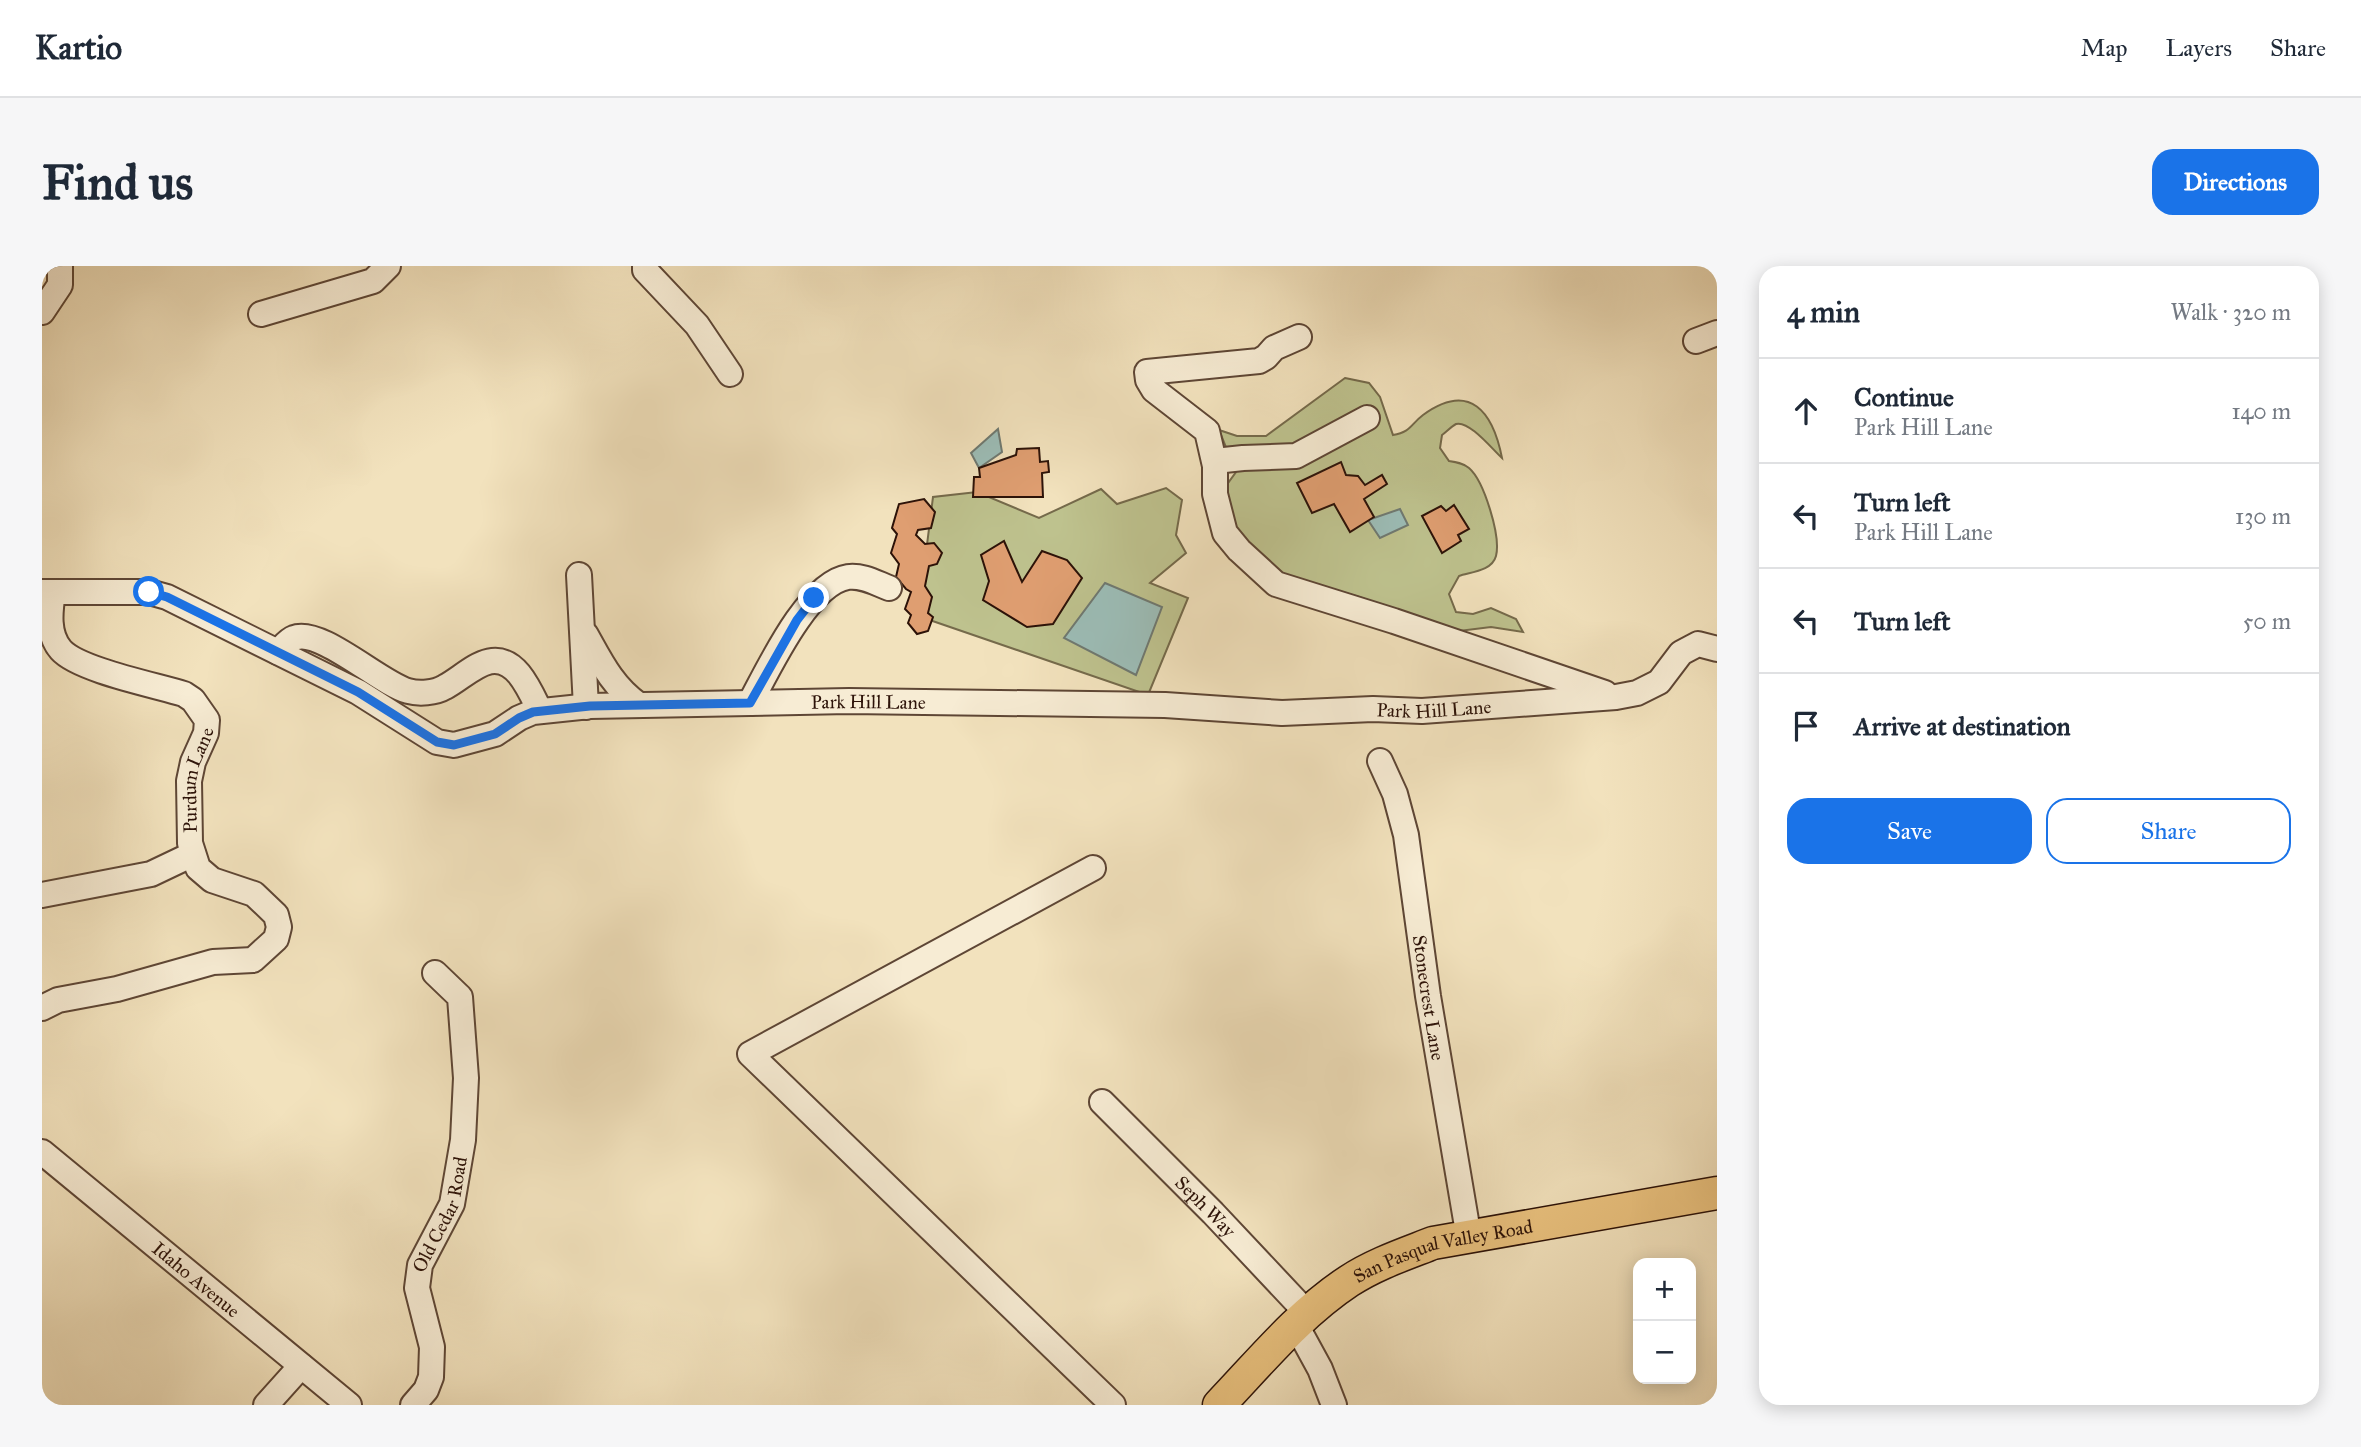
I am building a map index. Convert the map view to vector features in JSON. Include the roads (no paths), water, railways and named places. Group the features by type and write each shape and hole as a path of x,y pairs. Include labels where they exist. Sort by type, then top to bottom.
{"main road":[{"name":"San Pasqual Valley Road","path":"1219,1405 1302,1319 1350,1281 1389,1259 1433,1243 1717,1193"}],"street":[{"path":"261,314 373,281 388,266"},
{"path":"645,266 645,270 697,325 730,374"},
{"path":"42,312 60,275"},
{"path":"1298,337 1274,348 1259,361 1146,372 1154,390 1207,431 1214,461 1215,494 1225,533 1239,550 1276,584 1394,621 1616,697"},
{"path":"1214,461 1243,457 1296,456 1367,418"},
{"path":"579,575 586,707"},
{"path":"750,703 797,620 822,590 849,576 858,576 889,588"},
{"name":"Park Hill Lane","path":"47,592 149,592 167,597 358,692 437,742 454,745 495,734 519,718 540,711 586,707 862,701 1165,705 1282,713 1373,709 1422,711 1616,697 1637,693 1659,682 1681,653 1698,643 1717,649"},
{"name":"Purdum Lane","path":"42,1008 58,1000 117,989 212,962 253,960 276,939 279,927 276,915 254,894 212,880 198,868 190,843 189,780 193,762 206,733 206,720 193,700 184,694 76,662 60,649 52,631 47,592"},
{"path":"582,629 607,673 625,695 639,705"},
{"path":"278,652 293,638 307,636 330,645 405,690 420,693 442,689 478,663 495,662 517,671 540,711"},
{"name":"Stonecrest Lane","path":"1380,761 1395,794 1406,835 1428,996 1469,1238"},
{"path":"42,895 151,874 193,854"},
{"path":"1093,868 750,1054 1113,1405"},
{"name":"Old Cedar Road","path":"414,1405 432,1377 432,1347 417,1288 420,1265 452,1204 463,1140 466,1078 460,997 435,973"},
{"name":"Seph Way","path":"1102,1102 1213,1213 1302,1319 1334,1405"},
{"name":"Idaho Avenue","path":"42,1152 349,1405"},
{"path":"266,1405 301,1366"}],"water":[{"path":"998,429 1002,452 979,468 971,453"},
{"path":"1400,509 1408,525 1380,538 1368,520"},
{"path":"1105,583 1162,607 1136,675 1064,638"}]}
